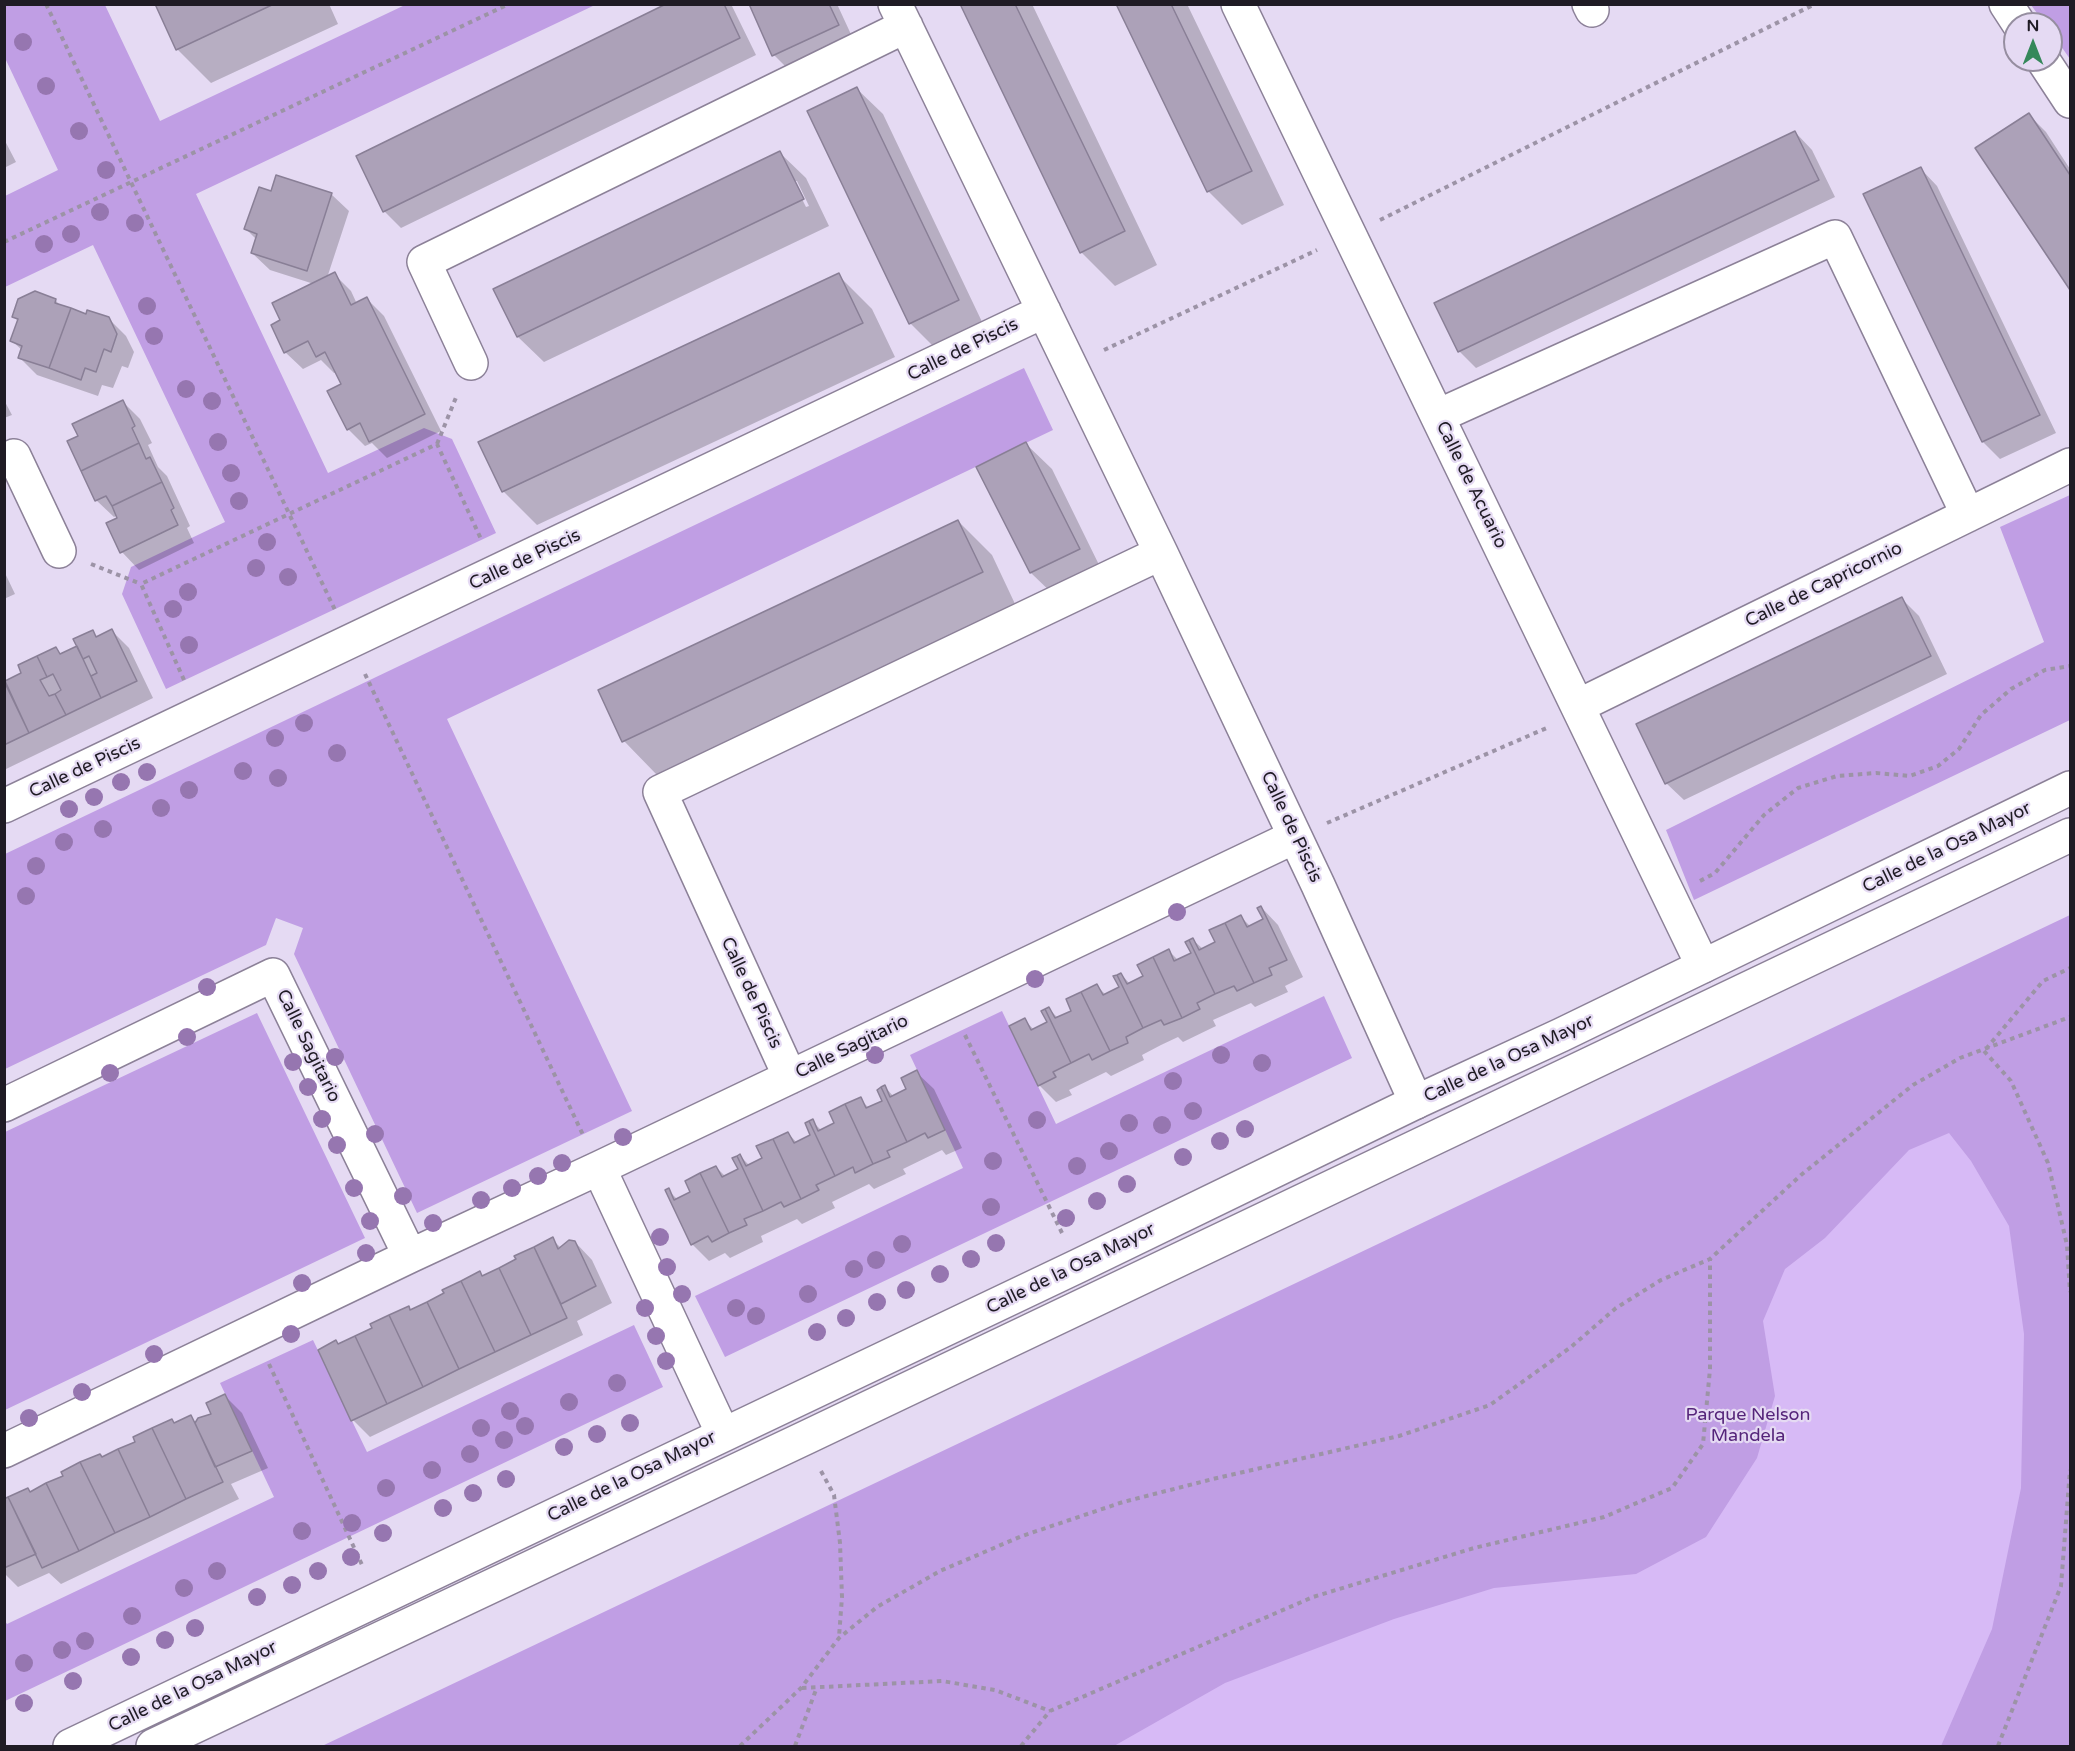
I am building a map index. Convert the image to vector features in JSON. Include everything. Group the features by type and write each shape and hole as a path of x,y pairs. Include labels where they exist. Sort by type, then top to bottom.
{"street":[{"name":"Calle de Acuario","path":"1238,4 1703,966"},
{"name":"Calle de Piscis","path":"471,363 424,262 901,15 1276,794 1416,1102"},
{"path":"2051,72 2070,101"},
{"path":"1438,416 1835,237 1968,515"},
{"name":"Calle de Piscis","path":"4,806 1044,311"},
{"path":"4,461 14,456 59,551"},
{"name":"Calle de Capricornio","path":"1580,710 2070,465"},
{"name":"Calle de Piscis","path":"790,1077 660,792 1161,553"},
{"name":"Calle de la Osa Mayor","path":"70,1746 1078,1266 2070,788"},
{"name":"Calle de la Osa Mayor","path":"153,1746 2070,835"},
{"name":"Calle Sagitario","path":"4,1450 1294,837"},
{"name":"Calle Sagitario","path":"4,1106 273,975 410,1256"},
{"path":"598,1168 723,1434"}],"path":[{"path":"46,4 598,1168"},
{"path":"4,242 509,4"},
{"path":"1070,366 1350,235 1815,4"},
{"path":"141,584 437,444 471,363"},
{"path":"437,444 496,573"},
{"path":"59,551 141,584 199,714"},
{"path":"1671,896 1715,873 1764,815 1798,788 1837,776 1876,773 1910,776 1938,766 1959,749 1981,715 2011,689 2046,670 2070,666"},
{"path":"1294,837 1580,710"},
{"path":"1984,1050 2043,981 2070,968"},
{"path":"949,1001 1078,1266"},
{"path":"740,1746 801,1688 839,1638 877,1607 940,1571 1022,1536 1123,1502 1399,1437 1490,1406 1571,1347 1616,1308 1661,1280 1710,1259 1801,1175 1913,1085 1960,1058 2070,1017"},
{"path":"1984,1050 2011,1081 2048,1163 2067,1245 2070,1292"},
{"path":"1021,1746 1050,1711 1313,1597 1474,1548 1604,1517 1671,1488 1702,1444 1710,1369 1710,1259"},
{"path":"253,1331 378,1599"},
{"path":"805,1438 834,1495 841,1564 842,1597 839,1638"},
{"path":"1998,1746 2061,1586 2070,1470"},
{"path":"801,1688 942,1681 995,1690 1050,1711"},
{"path":"795,1746 818,1687"}],"green space":[{"path":"5,4 105,5 160,121 405,5 595,5 196,194 328,473 424,428 452,439 496,533 166,689 122,594 131,567 225,522 93,245 5,287 5,196 58,170 5,58"},
{"path":"2031,5 2070,5 2070,59 2063,49 2063,12 2036,12"},
{"path":"1024,368 1053,430 447,719 632,1111 417,1213 294,954 303,928 276,918 266,945 5,1069 5,854"},
{"path":"2070,495 2070,720 1694,900 1666,830 2044,642 2000,527"},
{"name":"Parque Nelson Mandela","path":"2070,915 2070,1746 322,1746"},
{"path":"1324,996 1352,1058 725,1357 695,1296 963,1168 910,1055 1002,1011 1056,1124"},
{"path":"257,1013 365,1238 5,1410 5,1132"},
{"path":"634,1325 663,1387 5,1701 4,1620 7,1624 274,1497 220,1383 313,1340 367,1452"}],"shaded area":[{"path":"1949,1133 1971,1161 2009,1226 2024,1334 2021,1488 1992,1629 1941,1746 1114,1746 1225,1683 1394,1619 1494,1588 1636,1574 1706,1537 1757,1458 1775,1396 1763,1321 1785,1269 1825,1238 1909,1150"}],"building":[{"path":"155,4 274,4 176,50"},
{"path":"666,4 724,4 740,38 383,212 356,156"},
{"path":"749,4 829,4 839,25 772,56"},
{"path":"960,4 1015,4 1125,231 1080,253"},
{"path":"1116,4 1171,4 1252,171 1207,192"},
{"path":"857,87 959,300 909,324 807,111"},
{"path":"2029,113 2070,175 2070,290 1975,148"},
{"path":"1795,131 1819,180 1458,352 1434,303"},
{"path":"780,151 804,199 517,337 493,289"},
{"path":"1921,167 2040,415 1982,442 1863,194"},
{"path":"276,175 332,193 307,271 251,253 257,234 244,229 259,187 271,191"},
{"path":"335,272 351,305 367,297 425,414 369,442 360,423 347,430 327,391 341,384 325,352 316,357 308,341 284,353 271,325 280,320 272,303"},
{"path":"839,273 863,323 502,492 478,442"},
{"path":"35,291 56,299 55,303 71,308 49,368 18,358 22,346 10,341 18,319 12,317 18,299"},
{"path":"71,308 86,314 87,310 109,317 117,334 111,352 104,349 96,372 85,368 81,380 49,368"},
{"path":"123,400 135,426 132,428 139,443 81,471 67,441 78,436 72,424"},
{"path":"1026,442 1080,549 1030,573 976,467"},
{"path":"139,443 146,459 150,457 162,482 112,506 106,496 95,501 81,471"},
{"path":"162,482 174,508 171,510 178,525 120,553 106,523 117,518 112,506"},
{"path":"958,520 983,572 622,742 598,690"},
{"path":"1902,597 1931,656 1665,784 1636,724"},
{"path":"112,629 137,681 101,698 91,676 97,673 89,656 83,659 73,639 93,630 96,637"},
{"path":"77,646 101,698 66,715 55,694 61,690 53,674 47,677 37,656 56,647 60,654"},
{"path":"37,656 47,677 40,680 49,696 55,694 66,715 29,733 5,681 21,673 18,665"},
{"path":"4,681 29,733 4,745"},
{"path":"1261,906 1287,960 1269,968 1272,975 1254,983 1225,923 1241,915 1247,927 1263,919 1257,908"},
{"path":"1225,923 1254,983 1237,991 1234,986 1215,994 1189,940 1193,938 1199,950 1215,942 1209,930"},
{"path":"1189,940 1215,994 1197,1003 1200,1009 1182,1018 1153,957 1169,949 1174,961 1191,953 1185,942"},
{"path":"1153,957 1182,1018 1164,1025 1161,1020 1143,1028 1117,975 1121,973 1127,984 1143,976 1137,965"},
{"path":"1117,975 1143,1028 1126,1037 1128,1043 1110,1051 1081,992 1097,984 1103,995 1119,987 1113,976"},
{"path":"1081,992 1110,1051 1092,1060 1089,1054 1071,1063 1045,1009 1049,1007 1055,1018 1071,1011 1066,999"},
{"path":"1045,1009 1071,1063 1053,1072 1056,1077 1038,1086 1009,1026 1025,1018 1031,1030 1047,1022 1041,1011"},
{"path":"917,1070 945,1130 928,1138 925,1133 907,1142 881,1087 885,1085 890,1097 906,1089 901,1078"},
{"path":"881,1087 907,1142 887,1151 890,1157 873,1164 845,1104 861,1097 866,1108 882,1101 877,1090"},
{"path":"845,1104 873,1164 855,1173 853,1167 835,1176 809,1121 813,1119 818,1131 834,1123 829,1112"},
{"path":"809,1121 835,1176 816,1185 819,1190 801,1199 773,1139 788,1132 794,1143 810,1135 805,1123"},
{"path":"773,1139 801,1199 784,1207 781,1202 763,1211 737,1156 740,1154 746,1166 762,1158 756,1146"},
{"path":"737,1156 763,1211 744,1219 747,1225 729,1233 700,1173 716,1166 722,1177 738,1169 732,1158"},
{"path":"700,1173 729,1233 712,1242 708,1236 691,1245 665,1190 669,1188 674,1200 690,1192 685,1181"},
{"path":"553,1237 558,1249 569,1240 575,1241 596,1286 561,1304 534,1247"},
{"path":"534,1247 567,1318 531,1335 499,1268 516,1259 514,1256"},
{"path":"499,1268 531,1335 495,1352 461,1281 480,1271 482,1276"},
{"path":"461,1281 495,1352 459,1369 427,1302 444,1293 442,1290"},
{"path":"427,1302 459,1369 423,1387 389,1315 409,1306 410,1310"},
{"path":"389,1315 423,1387 387,1404 355,1336 372,1328 370,1324"},
{"path":"355,1336 387,1404 351,1421 318,1350 336,1340 338,1344"},
{"path":"225,1394 252,1451 215,1467 195,1423 198,1418 211,1414 206,1403"},
{"path":"191,1415 223,1482 186,1499 152,1428 172,1419 174,1423"},
{"path":"152,1428 186,1499 150,1517 118,1449 135,1442 133,1437"},
{"path":"118,1449 150,1517 115,1533 80,1462 100,1454 102,1457"},
{"path":"80,1462 115,1533 79,1551 46,1483 63,1476 61,1472"},
{"path":"46,1483 79,1551 42,1568 8,1497 28,1488 30,1492"},
{"path":"8,1497 36,1554 4,1568 4,1499"}]}
